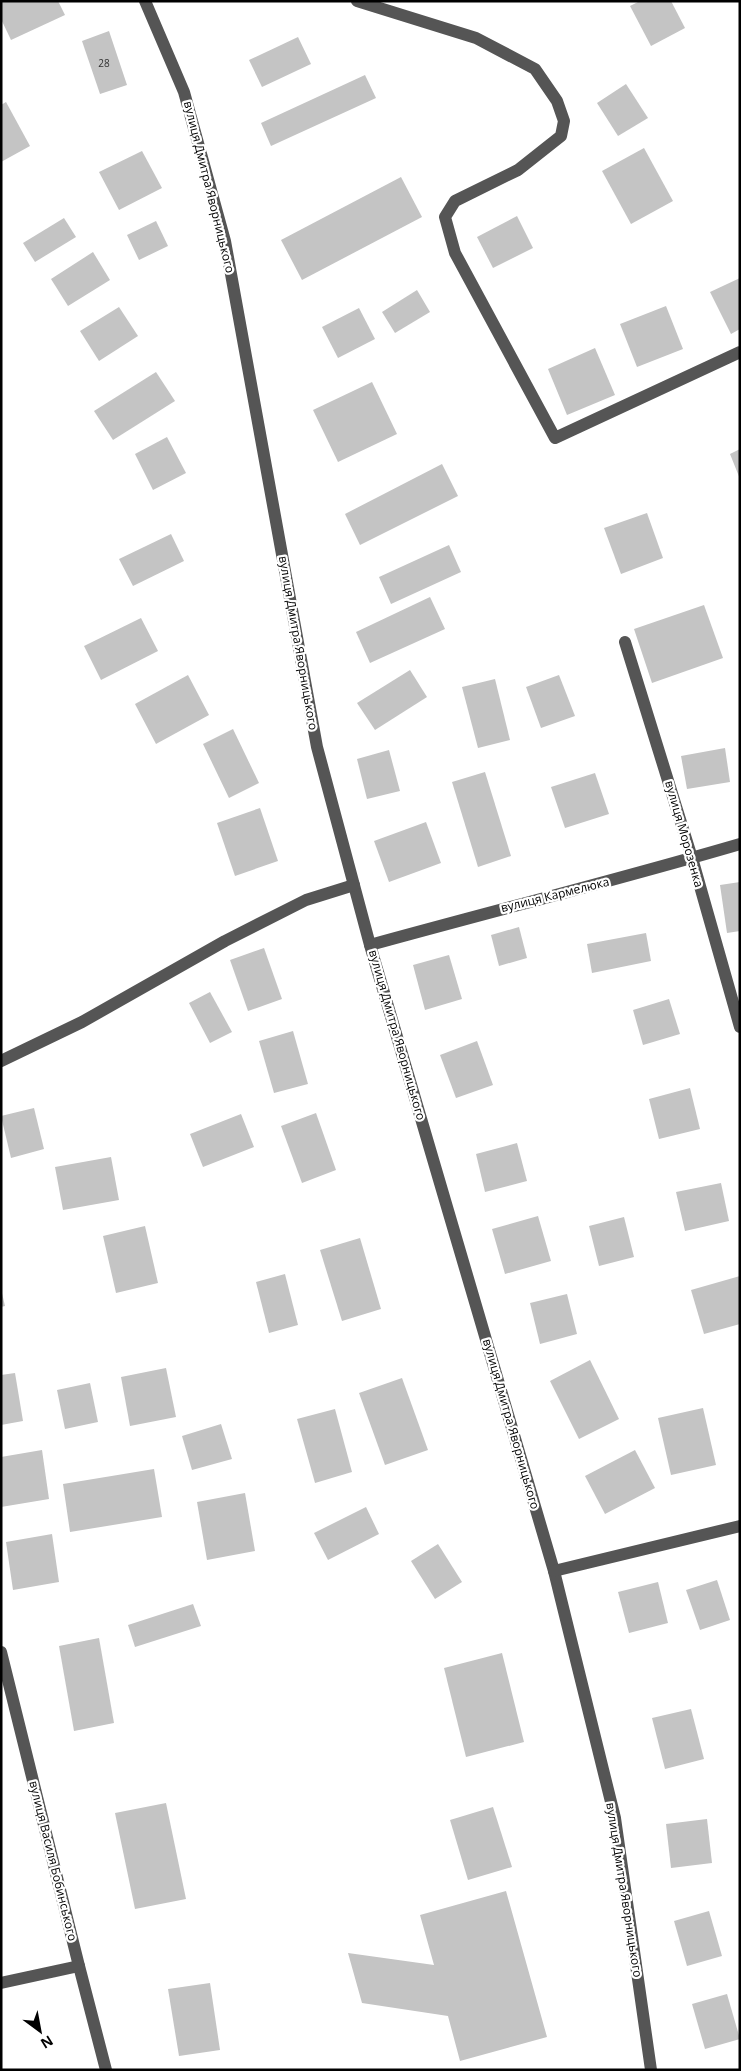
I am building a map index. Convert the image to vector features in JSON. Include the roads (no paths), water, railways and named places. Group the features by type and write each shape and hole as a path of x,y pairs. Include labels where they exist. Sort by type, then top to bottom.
{"street":[{"name":"вулиця Дмитра Яворницького","path":"145,1 184,92 225,241 317,747 370,945 554,1571 615,1818 651,2070"},
{"path":"357,1 476,38 535,69 558,101 564,121 561,136 518,170 455,201 445,218 455,253 555,438 740,352"},
{"name":"вулиця Морозенка","path":"626,642 692,858 740,1028"},
{"name":"вулиця Кармелюка","path":"370,945 740,844"},
{"path":"1,1062 82,1022 225,941 298,904 354,885"},
{"path":"554,1571 740,1526"},
{"name":"вулиця Василя Бобинського","path":"1,1652 106,2070"},
{"path":"1,1984 79,1966"}]}
